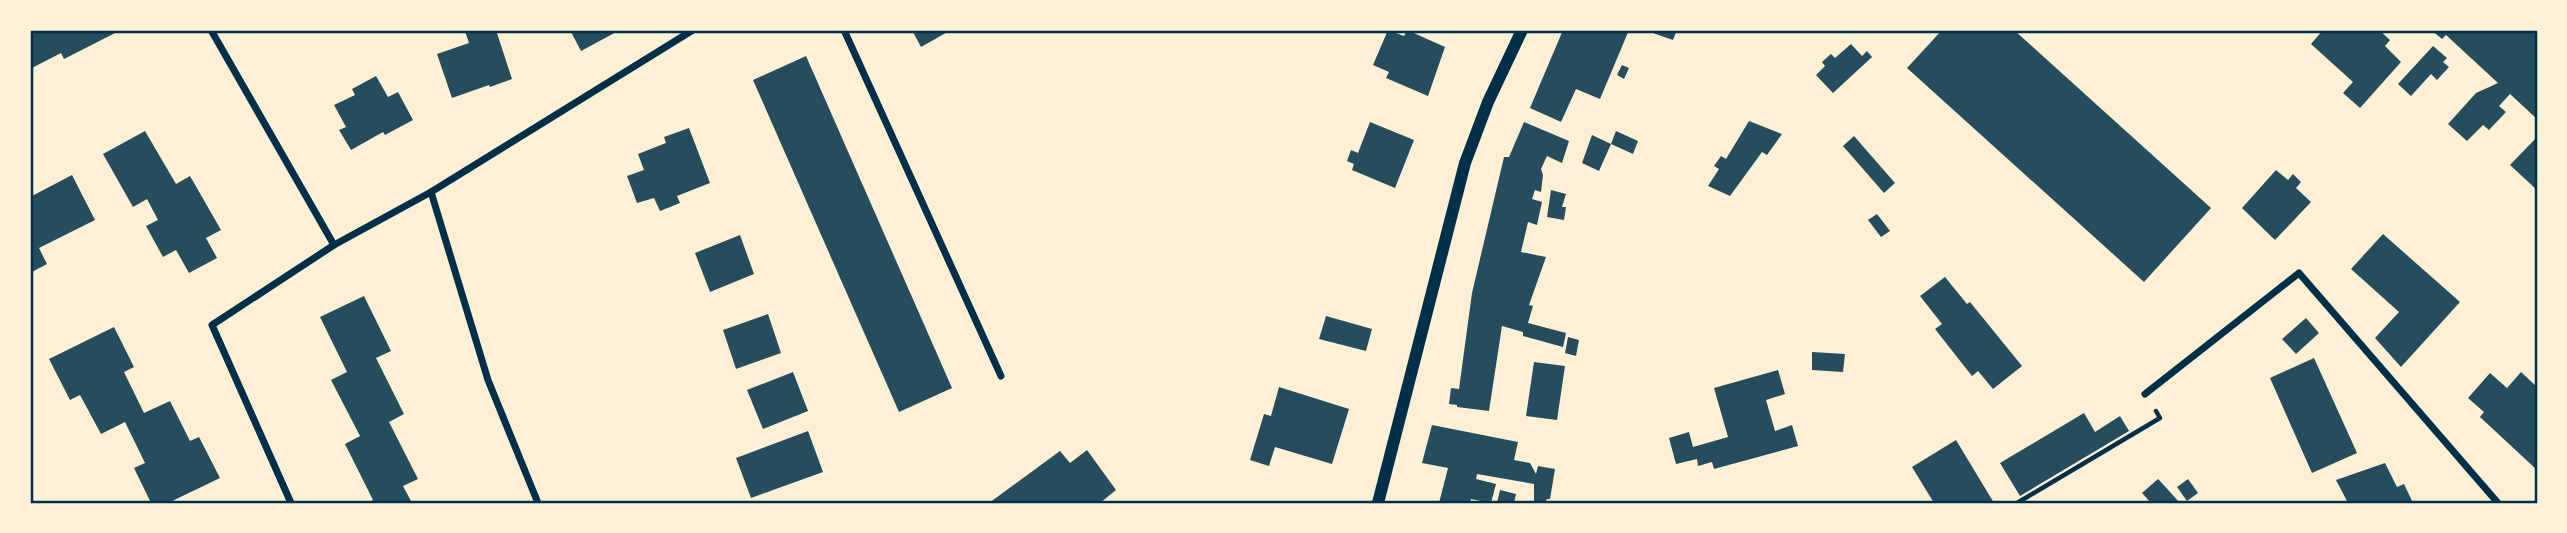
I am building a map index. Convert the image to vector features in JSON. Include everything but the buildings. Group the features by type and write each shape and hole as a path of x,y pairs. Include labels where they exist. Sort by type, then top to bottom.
{"street":[{"path":"211,30 334,245"},
{"path":"290,503 212,325 334,245 431,192 693,30"},
{"path":"844,30 1001,376"},
{"path":"1378,503 1465,163 1488,103 1522,30"},
{"path":"431,192 488,380 538,503"},
{"path":"2145,394 2299,273 2498,503"}],"path":[{"path":"2017,503 2160,418 2145,394"}]}
